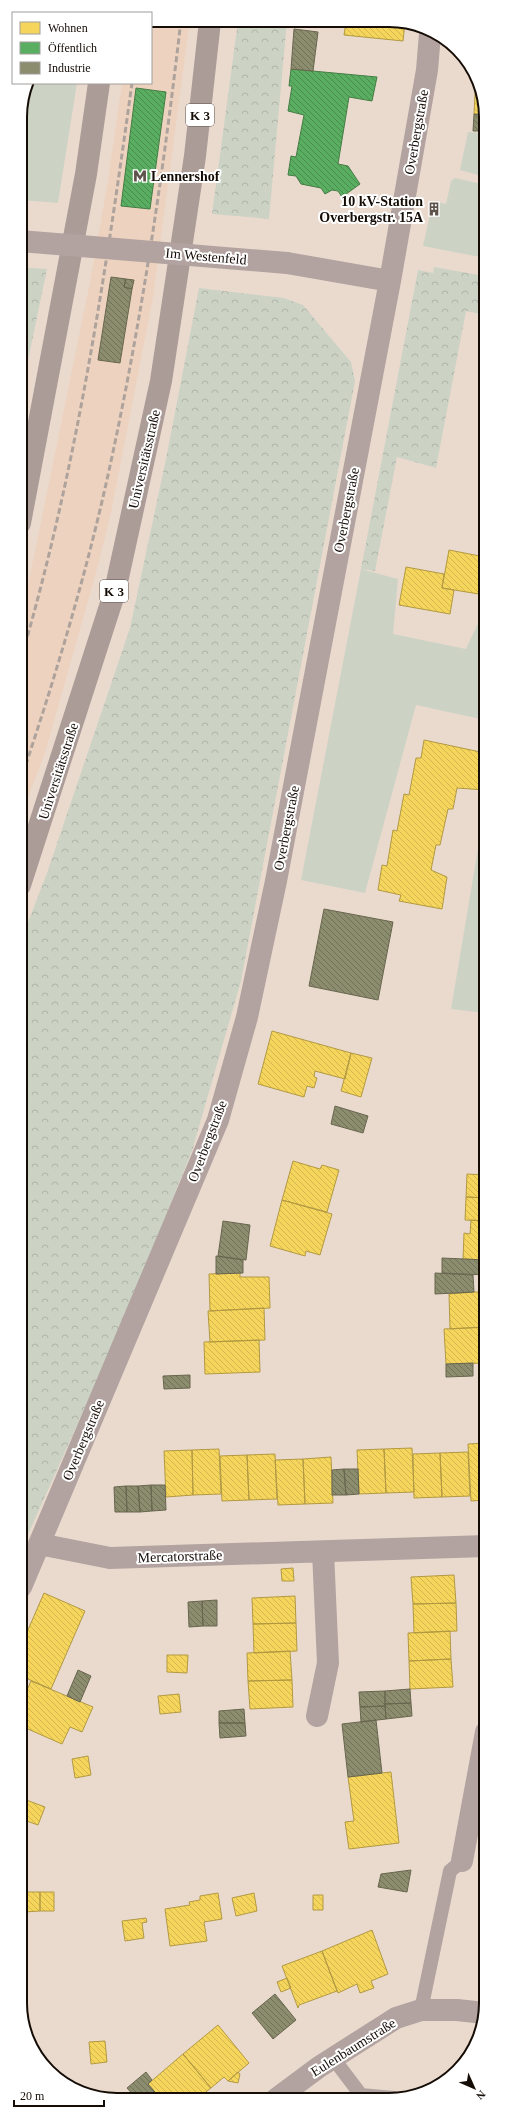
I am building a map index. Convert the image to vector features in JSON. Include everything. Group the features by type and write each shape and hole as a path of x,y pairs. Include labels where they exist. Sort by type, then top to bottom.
{"highway":[{"name":"Universitätsstraße","path":"27,863 114,591 161,381 196,156 209,27"},
{"path":"27,486 86,174 99,84"}],"street":[{"name":"Overbergstraße","path":"27,1573 218,1120 245,1024 276,881 390,280 426,70 430,36"},
{"name":"Im Westenfeld","path":"27,242 287,263 390,280"},
{"name":"Mercatorstraße","path":"39,1544 110,1558 479,1546"},
{"path":"317,1716 328,1663 322,1552"},
{"path":"462,1861 479,1770"},
{"name":"Eulenbaumstraße","path":"284,2093 333,2058 396,2018 421,2010 456,2010 478,2012"}],"lane":[{"path":"421,2010 450,1871 462,1861"},
{"path":"333,2058 359,2093"}],"shaded area":[{"path":"152,27 189,27 153,298 111,513 99,562 46,750 27,800 27,590 90,282 107,186 122,84 152,84"}],"green space":[{"path":"237,27 286,27 269,219 212,214"},
{"path":"34,84 77,84 58,203 27,201 27,111"},
{"path":"468,132 479,133 479,175 460,170"},
{"path":"455,178 479,183 479,257 423,246 433,201 446,204 451,181"},
{"path":"434,267 479,275 479,314 466,311 436,468 397,457 375,571 361,569 418,270 433,273"},
{"path":"27,268 47,269 27,365"},
{"path":"199,288 284,298 303,305 351,362 355,381 241,981 192,1151 118,1334 27,1537 27,925 47,873 130,628 166,459"},
{"path":"361,569 398,579 393,634 466,649 477,625 479,625 479,719 416,705 365,893 301,880"},
{"path":"479,843 479,1012 451,1009"}],"building: Wohnen":[{"path":"345,27 389,27 404,29 403,41 344,35"},
{"path":"475,91 479,114 474,114"},
{"path":"449,550 479,556 479,594 442,588"},
{"path":"406,567 444,574 442,588 454,590 450,614 399,605"},
{"path":"424,740 479,752 479,790 457,788 453,809 448,809 440,845 436,845 431,870 447,877 442,909 399,901 401,895 378,890 382,865 387,866 393,830 397,831 404,794 409,795 416,758 421,758"},
{"path":"272,1031 351,1053 345,1079 315,1071 314,1077 317,1078 314,1088 307,1086 304,1097 258,1084"},
{"path":"351,1053 372,1058 361,1097 341,1091"},
{"path":"293,1161 320,1169 322,1165 339,1170 327,1212 282,1200"},
{"path":"467,1174 479,1175 479,1198 466,1197"},
{"path":"466,1197 479,1198 479,1221 465,1220"},
{"path":"282,1200 332,1214 320,1255 306,1251 305,1256 270,1246"},
{"path":"471,1220 479,1221 479,1260 463,1259 464,1233 470,1234"},
{"path":"240,1273 240,1277 269,1277 270,1308 210,1311 209,1274"},
{"path":"479,1292 479,1327 450,1329 449,1294"},
{"path":"264,1308 265,1340 210,1342 208,1311"},
{"path":"479,1327 479,1363 446,1364 444,1329"},
{"path":"259,1340 260,1372 205,1374 204,1342"},
{"path":"479,1443 479,1500 471,1501 468,1444"},
{"path":"412,1448 414,1492 386,1493 384,1449"},
{"path":"219,1449 221,1494 193,1495 192,1450"},
{"path":"384,1449 386,1493 359,1494 357,1450"},
{"path":"192,1450 193,1495 166,1497 164,1451"},
{"path":"468,1452 470,1496 442,1497 440,1453"},
{"path":"440,1453 442,1497 414,1498 413,1454"},
{"path":"275,1454 277,1499 249,1500 247,1455"},
{"path":"247,1455 249,1500 222,1501 220,1456"},
{"path":"331,1457 333,1503 305,1504 303,1459"},
{"path":"303,1459 305,1504 278,1505 275,1460"},
{"path":"293,1568 294,1581 282,1581 281,1569"},
{"path":"454,1575 456,1603 413,1604 411,1577"},
{"path":"44,1593 85,1611 51,1689 27,1679 27,1632"},
{"path":"295,1596 296,1623 253,1624 252,1598"},
{"path":"456,1603 457,1631 414,1633 413,1604"},
{"path":"296,1623 297,1651 254,1653 253,1624"},
{"path":"450,1631 451,1659 409,1661 408,1633"},
{"path":"290,1651 292,1680 248,1681 247,1653"},
{"path":"167,1655 188,1655 187,1673 167,1672"},
{"path":"451,1659 453,1687 410,1689 409,1661"},
{"path":"292,1680 293,1707 250,1709 248,1681"},
{"path":"31,1681 93,1707 82,1732 70,1727 62,1744 27,1729 27,1690"},
{"path":"179,1694 181,1712 160,1714 158,1696"},
{"path":"88,1756 91,1775 75,1778 72,1759"},
{"path":"391,1772 399,1843 349,1849 345,1822 354,1821 348,1777"},
{"path":"27,1800 45,1807 38,1825 27,1821"},
{"path":"27,1892 40,1892 40,1911 27,1912"},
{"path":"40,1892 54,1892 54,1911 40,1911"},
{"path":"218,1893 222,1919 204,1922 207,1941 170,1946 165,1909 190,1905 189,1902 200,1900 200,1896"},
{"path":"254,1893 257,1911 236,1916 232,1898"},
{"path":"313,1895 323,1895 323,1910 313,1910"},
{"path":"146,1918 147,1922 142,1923 144,1938 125,1941 122,1921"},
{"path":"372,1930 388,1974 371,1981 374,1988 360,1993 357,1984 338,1993 322,1951"},
{"path":"322,1951 337,1991 299,2005 298,2008 282,1966"},
{"path":"287,1978 291,1988 281,1992 277,1982"},
{"path":"218,2025 249,2063 228,2081 224,2077 211,2088 183,2054"},
{"path":"105,2041 107,2062 91,2064 89,2042"},
{"path":"183,2054 211,2088 204,2093 156,2093 148,2084"},
{"path":"238,2072 240,2074 238,2083 228,2081"}],"building: Öffentlich":[{"path":"291,69 377,77 372,101 349,97 338,164 348,166 360,184 342,197 338,191 332,190 325,194 321,188 301,184 296,176 288,175 291,156 296,157 304,115 288,111 292,86 289,86"},
{"path":"136,88 166,92 150,209 121,206"}],"building: Industrie":[{"path":"294,29 318,32 313,71 291,69"},
{"path":"474,114 479,114 479,131 473,131"},
{"path":"111,277 126,279 124,287 132,289 120,363 98,360"},
{"path":"126,279 134,280 132,289 124,287"},
{"path":"324,909 393,922 378,1000 309,986"},
{"path":"335,1106 368,1116 363,1133 331,1124"},
{"path":"223,1221 250,1225 246,1260 218,1256"},
{"path":"216,1256 243,1260 243,1273 216,1274"},
{"path":"442,1258 479,1260 479,1275 442,1273"},
{"path":"435,1273 473,1275 474,1292 435,1294"},
{"path":"473,1363 473,1376 446,1377 446,1364"},
{"path":"190,1375 190,1388 164,1389 163,1376"},
{"path":"344,1469 346,1495 332,1495 332,1470"},
{"path":"344,1469 358,1469 359,1494 346,1495"},
{"path":"151,1485 152,1511 140,1512 138,1486"},
{"path":"151,1485 165,1485 166,1510 152,1511"},
{"path":"126,1486 127,1512 115,1512 114,1487"},
{"path":"126,1486 138,1486 140,1512 127,1512"},
{"path":"217,1600 217,1626 203,1626 202,1601"},
{"path":"202,1601 203,1626 189,1627 188,1602"},
{"path":"78,1670 91,1676 80,1702 67,1696"},
{"path":"410,1689 411,1703 385,1704 385,1691"},
{"path":"385,1691 385,1706 360,1707 359,1692"},
{"path":"411,1703 412,1716 386,1719 385,1704"},
{"path":"385,1706 386,1719 361,1722 360,1707"},
{"path":"244,1709 245,1723 219,1723 219,1711"},
{"path":"376,1720 382,1773 348,1777 342,1724"},
{"path":"219,1723 245,1723 246,1736 220,1738"},
{"path":"411,1870 407,1892 378,1887 381,1874"},
{"path":"275,1994 296,2020 273,2039 252,2013"},
{"path":"146,2072 152,2080 148,2084 156,2093 132,2093 127,2088"}],"railway":[{"path":"27,760 56,672 88,560 118,427 130,369 150,254 180,27"},
{"path":"27,637 40,591 57,519 87,375 111,229 132,84"}],"place":[{"name":"Lennershof","path":"140,176"},
{"name":"10 kV-Station Overbergstr. 15A","path":"434,209"}]}
